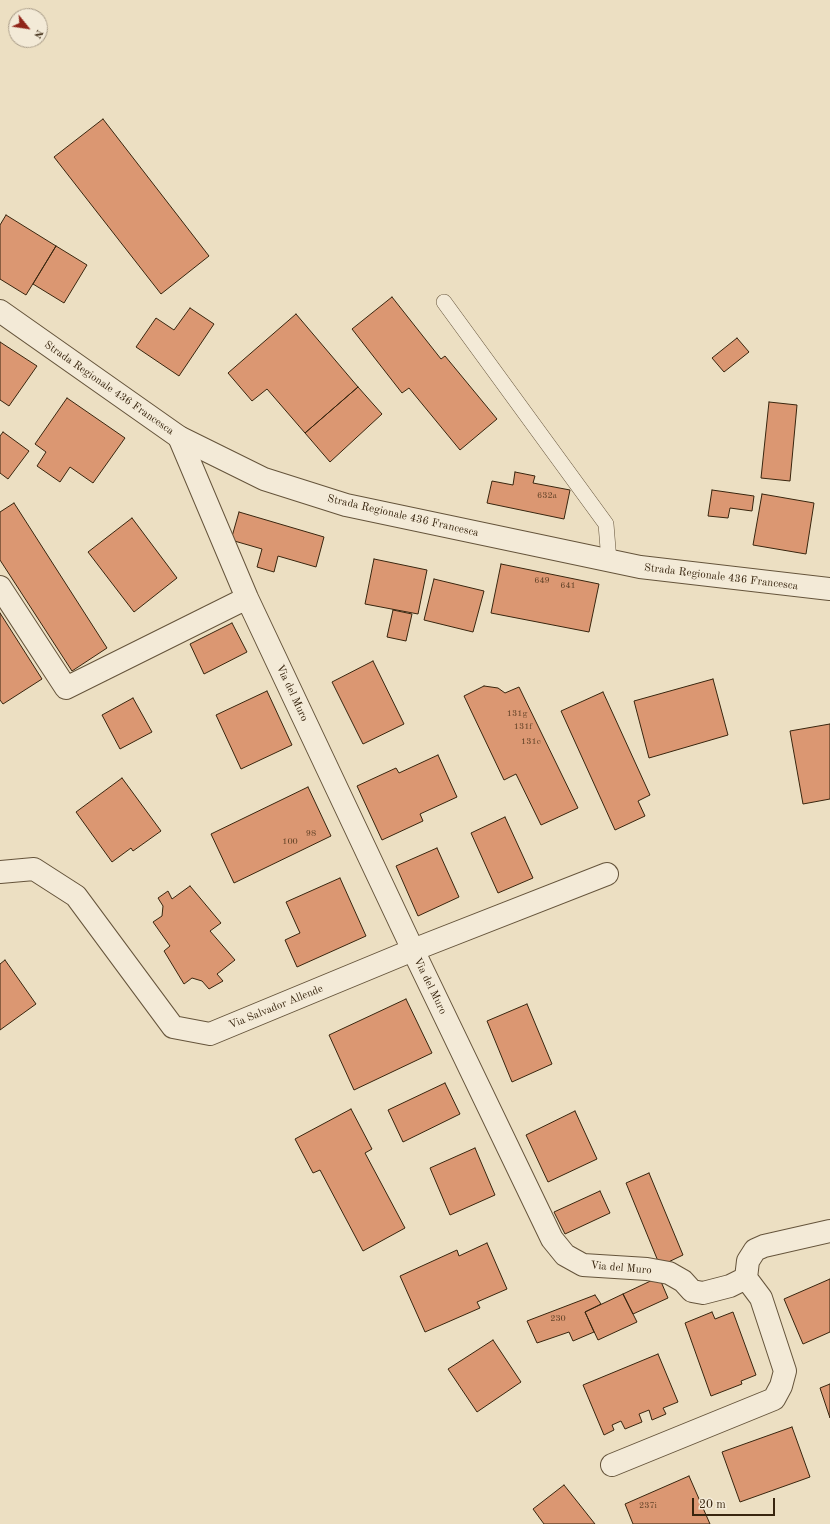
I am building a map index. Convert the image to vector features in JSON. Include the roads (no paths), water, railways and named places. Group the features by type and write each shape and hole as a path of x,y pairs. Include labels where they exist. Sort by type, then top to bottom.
{"street":[{"name":"Strada Regionale 436 Francesca","path":"0,310 179,437 264,479 346,505 609,561 640,567 830,589"},
{"name":"Via del Muro","path":"179,437 247,598 552,1239 565,1255 583,1265 647,1269 669,1273 682,1281 692,1291 703,1293 730,1286 746,1278"},
{"path":"0,587 66,688 247,598"},
{"name":"Via Salvador Allende","path":"0,872 34,869 76,896 173,1027 210,1034 414,950 607,874"},
{"path":"612,1465 774,1399 781,1386 785,1371 761,1298 746,1278 748,1261 755,1250 764,1246 830,1231"}],"lane":[{"path":"444,302 606,524 609,561"}]}
